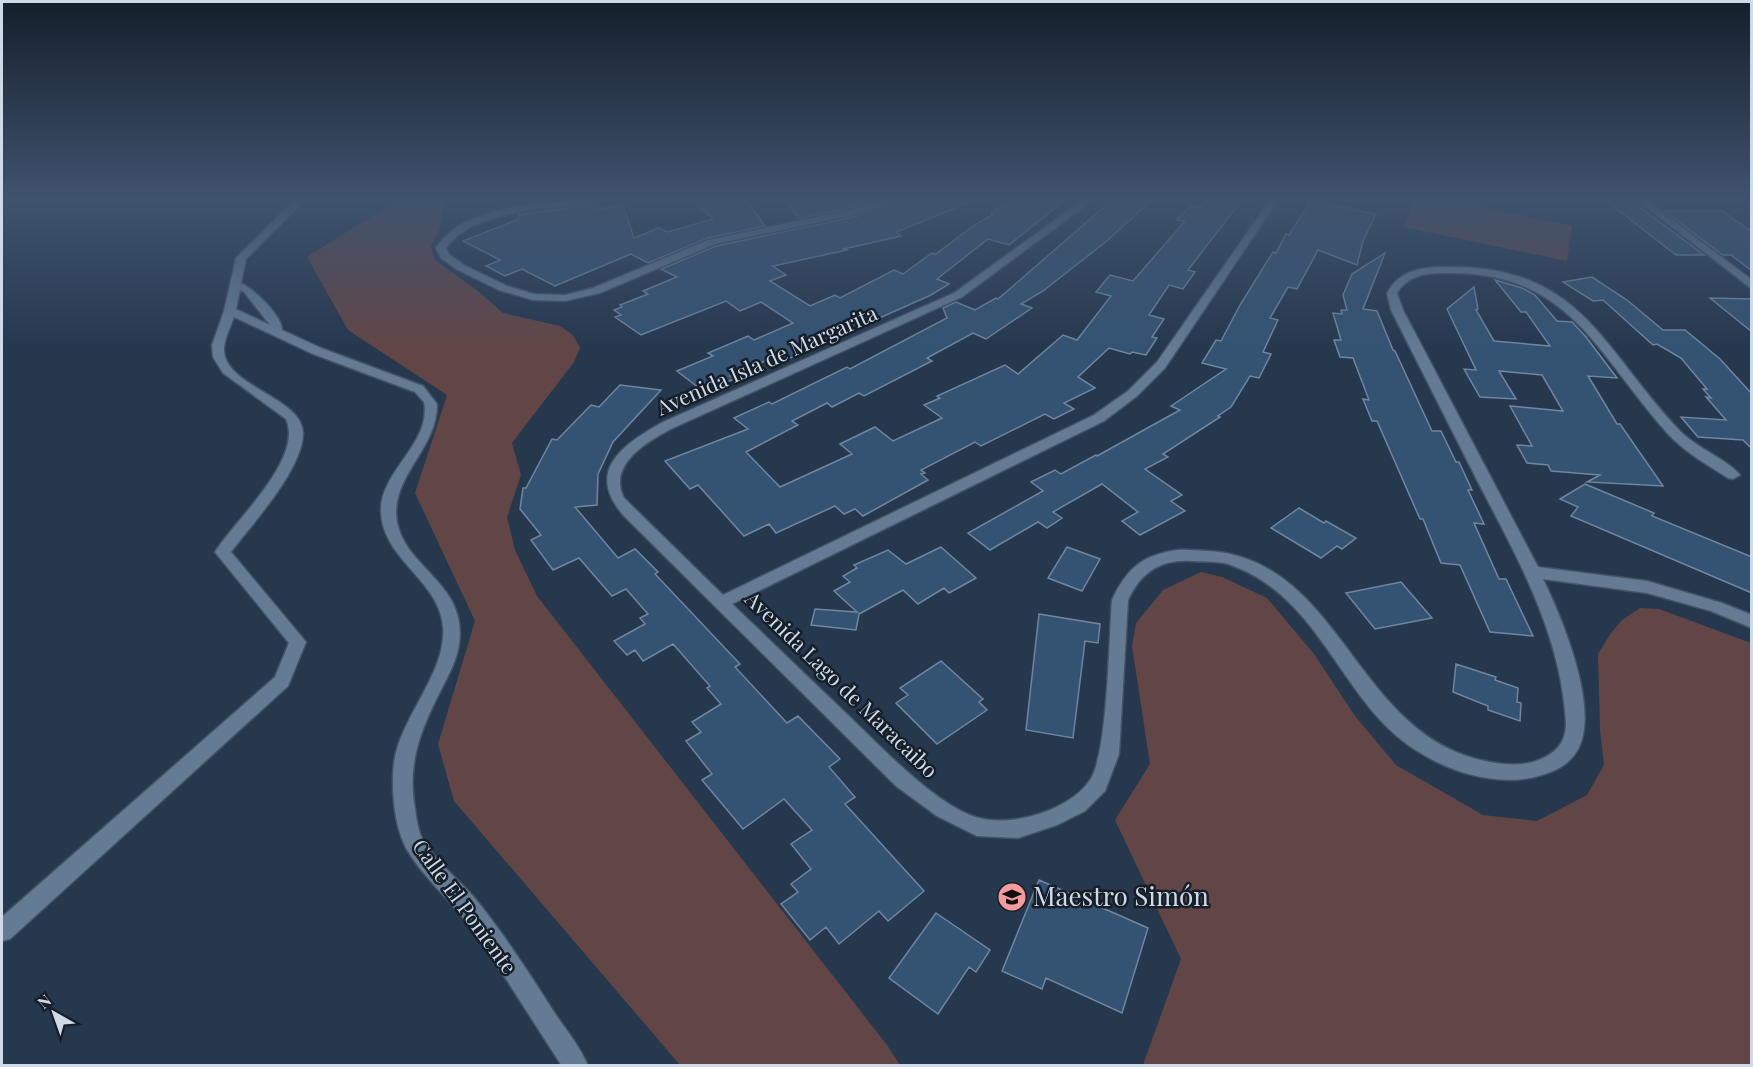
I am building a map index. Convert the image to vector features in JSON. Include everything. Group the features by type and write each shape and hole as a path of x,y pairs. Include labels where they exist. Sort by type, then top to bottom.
{"street":[{"path":"2,931 282,681 298,642 223,552 282,471 293,451 297,436 291,417 242,383 227,370 219,357 218,345 237,285 239,264 248,250"},
{"path":"442,250 445,256 460,267 503,288 533,297 565,298 596,291 694,250"},
{"name":"Avenida Isla de Margarita","path":"722,602 629,513 615,495 614,476 624,456 641,439 668,425 958,295 1020,250"},
{"name":"Avenida Lago de Maracaibo","path":"1240,250 1161,364 1140,389 1119,406 1099,418 722,602 911,786 944,810 977,826 1018,829 1050,819 1078,805 1098,785 1110,754 1120,600 1131,578 1154,562 1176,555 1208,553 1232,558 1277,579 1297,598 1392,718 1419,743 1444,757 1484,770 1508,772 1536,770 1561,759 1575,740 1575,700 1565,650 1533,572 1396,310 1392,292 1400,280 1408,275 1441,269 1495,274 1530,286 1559,301 1587,324 1676,434 1733,475"},
{"path":"1705,250 1752,286"},
{"name":"Calle El Poniente","path":"237,285 248,290 276,324 276,330"},
{"path":"230,311 260,306"},
{"name":"Calle El Poniente","path":"230,311 276,330 307,347 419,389 428,397 432,406 422,439 393,488 388,503 392,532 444,601 452,628 446,659 410,733 402,774 412,839 472,912 576,1065"},
{"path":"1533,572 1647,587 1707,604 1752,622"}],"shaded area":[{"path":"319,250 432,250 435,260 478,291 503,313 560,326 573,335 580,348 574,362 512,443 521,475 507,517 515,550 537,596 887,1045 900,1065 680,1065 454,801 438,744 475,621 415,493 447,395 348,330 307,257"},
{"path":"1513,250 1569,250 1567,261"},
{"path":"1201,572 1222,577 1267,598 1314,654 1355,716 1396,765 1483,815 1537,821 1587,795 1604,765 1600,729 1598,654 1622,620 1640,608 1659,609 1751,643 1751,1065 1143,1065 1181,959 1115,820 1150,764 1132,646 1136,623 1163,590"}],"building":[{"path":"480,250 680,250 648,263 631,254 555,286 522,269 505,276 486,266 500,260"},
{"path":"707,250 847,250 773,266 786,275 770,281 810,306 835,295 840,298 894,270 903,274 932,253 936,254 942,250 974,250 937,279 949,284 931,295 866,324 861,325 855,322 809,342 815,347 788,359 781,354 730,376 734,379 704,392 677,371 713,356 708,353 748,336 754,340 793,323 761,302 740,311 726,301 641,335 615,317 621,315 614,310 622,307 620,305 648,294 643,291 677,277 661,269"},
{"path":"1055,250 1096,250 1043,291 1021,304 1032,308 986,339 973,333 927,358 932,361 864,396 859,393 832,407 827,403 792,421 798,425 746,452 780,487 852,454 840,444 875,427 893,441 942,418 924,405 940,398 937,396 1005,365 1018,374 1063,335 1077,340 1111,296 1096,292 1110,275 1133,281 1160,250 1204,250 1188,270 1195,272 1183,289 1169,285 1149,315 1164,319 1152,337 1157,338 1146,355 1132,352 1130,354 1109,348 1078,377 1095,388 1064,403 1074,409 1054,419 1045,414 981,446 975,442 921,470 925,473 921,474 928,480 863,516 855,509 844,514 835,506 776,533 769,524 744,536 698,485 690,489 665,461 748,429 734,418 769,402 772,404 847,367 850,369 947,318 943,308 956,302 975,310 998,299"},
{"path":"1278,250 1361,250 1357,265 1318,250 1297,289 1288,287 1270,318 1278,320 1263,352 1271,354 1259,378 1250,376 1231,407 1218,416 1220,417 1163,454 1168,457 1145,469 1182,495 1171,501 1185,511 1140,535 1122,521 1138,512 1102,484 1053,512 1062,518 1047,528 1038,522 990,550 968,533 1043,491 1031,482 1055,470 1061,474 1180,410 1171,406 1226,369 1202,363 1216,340 1221,341 1273,252 1276,253"},
{"path":"1669,250 1697,250 1704,255 1676,255"},
{"path":"1716,250 1752,250 1752,271 1731,255 1723,255"},
{"path":"1385,253 1363,309 1377,311 1432,431 1441,431 1456,462 1459,462 1472,490 1468,490 1484,524 1474,523 1499,579 1506,579 1533,636 1490,632 1460,565 1441,563 1377,421 1372,421 1363,399 1369,400 1353,358 1340,357 1334,340 1341,340 1333,313 1342,314 1341,310 1347,310 1343,295 1352,274"},
{"path":"1592,277 1627,300 1663,330 1685,330 1720,359 1752,394 1752,449 1743,440 1698,437 1681,417 1726,420 1706,397 1711,398 1703,389 1707,389 1681,358 1657,344 1653,345 1603,300 1593,301 1563,282"},
{"path":"1495,280 1522,288 1535,295 1557,321 1572,322 1586,337 1617,378 1588,376 1617,424 1620,424 1663,486 1587,482 1600,475 1551,471 1548,465 1527,463 1517,445 1532,446 1510,406 1563,411 1542,375 1499,371 1516,399 1480,397 1464,369 1476,370 1447,309 1474,287 1478,309 1476,310 1494,341 1550,346 1526,312 1521,312"},
{"path":"1710,298 1752,299 1752,332"},
{"path":"620,385 661,390 613,442 598,474 597,505 575,507 618,558 635,549 658,572 655,574 740,664 735,667 787,723 798,716 840,759 829,767 855,797 845,804 924,891 888,921 879,911 839,944 826,927 810,940 781,904 798,892 791,884 811,869 791,844 812,830 784,799 743,829 702,780 712,774 686,741 701,732 692,722 721,704 707,688 710,686 673,644 643,661 635,650 627,655 614,641 645,624 640,618 648,614 626,589 612,596 579,558 553,570 531,540 541,535 520,509 523,488 526,488 552,439 557,440 591,405 599,407"},
{"path":"1585,484 1654,513 1652,516 1752,557 1752,593 1571,516 1578,507 1560,499"},
{"path":"1299,508 1356,538 1342,549 1337,546 1321,558 1271,528"},
{"path":"941,547 976,578 949,593 944,588 918,604 903,590 859,614 856,630 811,625 815,609 857,612 834,591 850,582 843,576 857,568 854,565 888,550 906,564"},
{"path":"1067,547 1100,559 1082,591 1048,578"},
{"path":"1401,582 1432,618 1375,629 1346,593"},
{"path":"1039,614 1100,624 1098,643 1085,641 1073,738 1026,730"},
{"path":"941,661 983,699 979,702 987,710 937,744 896,703 908,695 900,688"},
{"path":"1456,664 1496,677 1495,680 1518,688 1517,702 1521,703 1520,721 1488,710 1488,706 1453,692"},
{"path":"1039,880 1148,928 1122,1013 1046,978 1042,989 1002,971"},
{"path":"936,913 990,950 976,972 969,967 938,1014 889,978"}],"place":[{"name":"Maestro Simón","path":"1012,897"}]}
